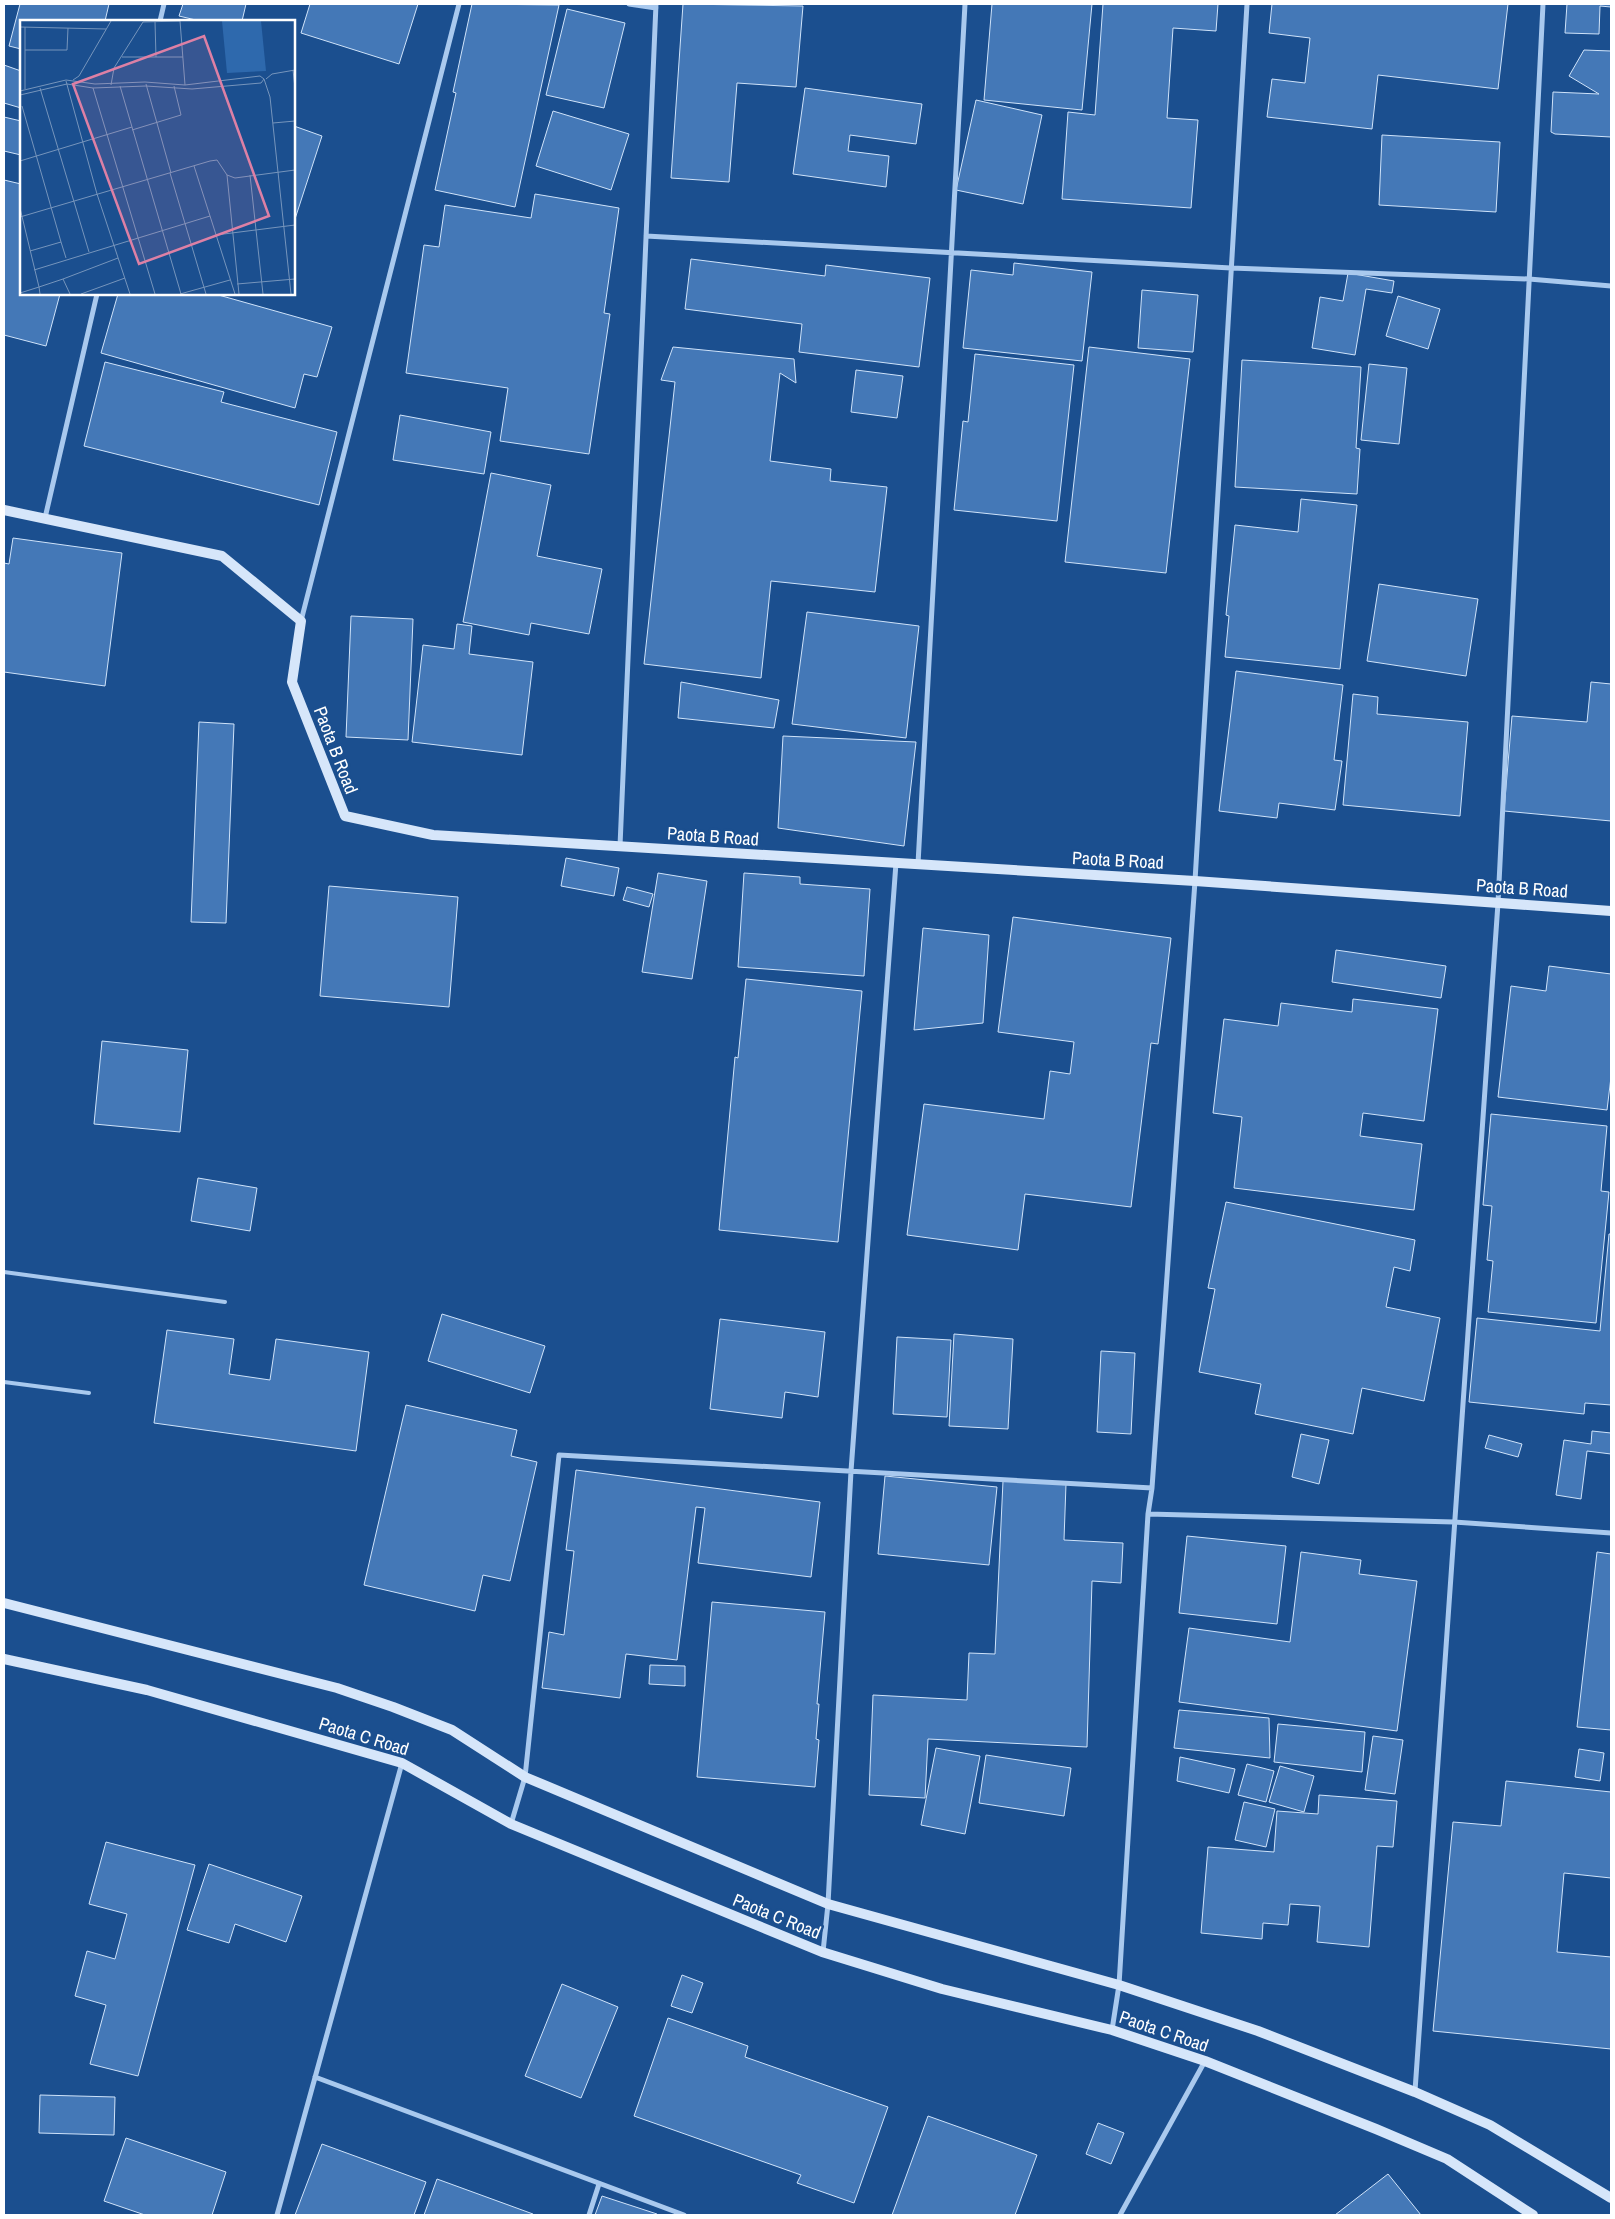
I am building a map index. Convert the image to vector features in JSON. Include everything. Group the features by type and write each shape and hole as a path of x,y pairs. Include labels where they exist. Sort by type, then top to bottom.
{"street":[{"path":"160,20 164,4"},
{"path":"4,510 222,556 300,621 459,4"},
{"path":"620,846 656,6 629,4"},
{"path":"918,864 965,4"},
{"path":"1112,2030 1119,1985 1148,1514 1152,1488 1196,881 1247,4"},
{"path":"1415,2092 1498,903 1543,4"},
{"path":"646,236 1231,268 1529,279 1611,286"},
{"path":"45,519 97,295"},
{"name":"Paota B Road","path":"300,621 292,682 345,816 433,835 1196,881 1611,911"},
{"path":"822,1952 828,1904 851,1471 896,863"},
{"path":"511,1824 525,1777 559,1454 1152,1488"},
{"path":"1148,1514 1454,1522 1611,1533"},
{"path":"4,1603 337,1688 452,1730 525,1777 828,1904 1119,1985 1258,2031 1415,2092 1490,2125 1611,2198"},
{"name":"Paota C Road","path":"4,1659 147,1690 402,1763 511,1824 822,1952 942,1988 1112,2030 1205,2062 1447,2160 1533,2215"},
{"path":"277,2215 402,1763"},
{"path":"1120,2215 1205,2062"},
{"path":"315,2077 684,2215"},
{"path":"589,2215 599,2184"}],"lane":[{"path":"4,1272 225,1302"},
{"path":"4,1382 88,1393"}],"building":[{"path":"20,4 109,4 105,20 20,20 20,49 9,46"},
{"path":"183,4 246,4 242,20 196,20 179,16"},
{"path":"310,4 418,4 399,64 301,33"},
{"path":"472,4 559,5 515,207 435,190 456,93 453,92"},
{"path":"683,4 803,6 796,87 737,83 729,182 671,178"},
{"path":"992,4 1092,4 1082,110 984,100"},
{"path":"1103,4 1218,4 1216,31 1173,28 1167,118 1198,120 1191,208 1062,199 1068,112 1095,115"},
{"path":"1272,4 1508,4 1498,89 1378,75 1372,129 1267,117 1272,79 1305,83 1310,38 1269,33"},
{"path":"1567,4 1611,4 1611,7 1600,6 1599,34 1565,33"},
{"path":"567,9 625,23 604,108 546,95"},
{"path":"1584,50 1611,51 1611,137 1555,134 1551,132 1553,92 1599,94 1569,76"},
{"path":"4,65 20,71 20,108 4,103"},
{"path":"805,88 922,104 916,144 850,135 848,151 889,156 886,187 793,174"},
{"path":"976,100 1042,115 1023,204 956,190"},
{"path":"553,111 629,134 611,190 536,166"},
{"path":"4,117 20,121 20,155 4,151"},
{"path":"295,126 322,136 295,219"},
{"path":"1382,135 1500,142 1496,212 1379,205"},
{"path":"4,180 20,184 20,295 60,295 46,346 4,335"},
{"path":"535,194 619,208 604,313 610,314 589,454 500,441 508,388 406,373 424,245 439,247 445,205 531,218"},
{"path":"691,259 825,276 826,265 930,278 919,367 799,352 802,324 685,309"},
{"path":"1014,263 1092,272 1082,361 963,348 971,270 1013,275"},
{"path":"1348,273 1394,281 1392,293 1366,289 1355,355 1312,348 1320,297 1343,301"},
{"path":"1142,290 1198,295 1193,352 1138,348"},
{"path":"118,295 219,295 332,327 317,377 304,374 295,408 101,353"},
{"path":"1398,296 1440,309 1428,349 1386,336"},
{"path":"673,347 794,359 796,383 780,373 770,461 831,469 830,481 887,487 875,592 771,581 761,678 644,664 675,382 661,380"},
{"path":"1089,347 1190,359 1166,573 1065,562"},
{"path":"975,354 1074,365 1057,521 954,510 963,421 968,422"},
{"path":"1242,360 1361,367 1356,448 1360,449 1357,494 1235,487"},
{"path":"105,362 224,392 221,402 337,432 319,505 84,446"},
{"path":"1369,364 1407,368 1399,444 1361,440"},
{"path":"856,370 903,376 897,418 851,412"},
{"path":"400,415 491,432 484,474 393,460"},
{"path":"491,473 551,485 537,556 602,569 589,634 531,623 529,635 463,622"},
{"path":"1301,499 1357,505 1340,669 1225,657 1229,616 1226,615 1235,525 1298,532"},
{"path":"13,538 122,553 105,686 4,672 4,563 9,564"},
{"path":"1379,584 1478,599 1466,676 1367,661"},
{"path":"807,612 919,626 906,738 792,724"},
{"path":"351,616 413,619 408,740 346,737"},
{"path":"457,624 472,626 469,654 533,662 522,755 412,742 423,645 454,649"},
{"path":"1236,671 1343,685 1334,760 1342,761 1335,810 1279,803 1277,818 1219,811"},
{"path":"681,682 779,700 774,728 678,718"},
{"path":"1591,682 1611,684 1611,821 1504,811 1512,716 1587,722"},
{"path":"1353,694 1378,697 1377,714 1468,722 1460,816 1343,805"},
{"path":"199,722 234,724 226,923 191,922"},
{"path":"783,736 916,742 904,846 778,828"},
{"path":"566,858 619,868 614,896 561,886"},
{"path":"658,873 707,881 692,979 642,972"},
{"path":"744,873 800,877 800,884 870,889 864,976 738,967"},
{"path":"329,886 458,897 449,1007 320,996"},
{"path":"627,887 653,894 649,907 623,900"},
{"path":"1013,917 1171,938 1158,1044 1151,1043 1131,1207 1025,1194 1018,1250 907,1235 924,1104 1044,1119 1050,1071 1070,1074 1074,1042 998,1032"},
{"path":"923,928 989,935 983,1023 914,1030"},
{"path":"1336,950 1446,966 1441,998 1332,982"},
{"path":"1549,966 1611,974 1611,1077 1607,1110 1498,1097 1511,986 1546,991"},
{"path":"746,979 862,991 838,1242 719,1230 735,1057 738,1058"},
{"path":"1353,999 1438,1009 1424,1121 1363,1113 1360,1136 1422,1144 1414,1210 1234,1188 1242,1117 1213,1113 1224,1019 1278,1026 1281,1003 1352,1012"},
{"path":"102,1041 188,1050 180,1132 94,1124"},
{"path":"1491,1114 1607,1126 1601,1191 1609,1192 1596,1323 1488,1312 1493,1261 1487,1260 1492,1206 1483,1205"},
{"path":"198,1178 257,1188 250,1231 191,1221"},
{"path":"1226,1202 1415,1240 1410,1271 1394,1267 1386,1307 1440,1318 1424,1401 1362,1388 1353,1434 1255,1414 1261,1384 1199,1372 1215,1289 1208,1288"},
{"path":"1609,1234 1611,1234 1611,1405 1585,1403 1584,1414 1469,1402 1477,1318 1600,1331"},
{"path":"442,1314 545,1346 530,1393 428,1361"},
{"path":"720,1319 825,1332 818,1397 785,1392 782,1418 710,1409"},
{"path":"167,1330 234,1339 229,1374 270,1380 276,1339 369,1352 356,1451 154,1423"},
{"path":"954,1334 1013,1339 1008,1429 949,1426"},
{"path":"897,1337 951,1340 947,1417 893,1414"},
{"path":"1101,1351 1135,1353 1131,1434 1097,1432"},
{"path":"406,1405 517,1430 511,1456 537,1462 510,1581 483,1575 475,1611 364,1585"},
{"path":"1592,1431 1611,1433 1611,1454 1587,1451 1581,1499 1556,1495 1564,1440 1591,1444"},
{"path":"1301,1434 1329,1440 1319,1484 1292,1477"},
{"path":"1489,1435 1522,1444 1518,1457 1485,1448"},
{"path":"576,1470 820,1502 811,1577 698,1563 705,1508 696,1507 677,1660 626,1654 620,1698 542,1688 549,1632 564,1635 574,1551 566,1550"},
{"path":"885,1476 997,1487 989,1565 878,1554"},
{"path":"1003,1481 1066,1484 1064,1540 1123,1543 1121,1583 1092,1581 1087,1747 928,1739 925,1798 869,1795 873,1695 967,1700 969,1653 995,1654"},
{"path":"1187,1536 1286,1546 1277,1624 1179,1613"},
{"path":"1301,1552 1361,1560 1359,1574 1417,1581 1397,1731 1179,1702 1189,1628 1290,1642"},
{"path":"1597,1552 1611,1554 1611,1730 1577,1727"},
{"path":"712,1602 825,1612 817,1704 819,1704 816,1739 819,1740 815,1787 697,1777"},
{"path":"650,1665 685,1666 685,1686 649,1684"},
{"path":"1179,1710 1269,1718 1270,1758 1174,1748"},
{"path":"1278,1724 1365,1732 1362,1772 1274,1762"},
{"path":"1373,1736 1403,1740 1395,1794 1365,1790"},
{"path":"936,1748 980,1756 965,1834 921,1825"},
{"path":"1579,1749 1604,1753 1600,1781 1575,1777"},
{"path":"986,1755 1071,1768 1064,1816 979,1803"},
{"path":"1180,1757 1235,1769 1229,1793 1177,1781"},
{"path":"1247,1764 1274,1771 1266,1802 1238,1795"},
{"path":"1280,1766 1314,1776 1304,1812 1269,1802"},
{"path":"1506,1781 1611,1792 1611,1878 1564,1873 1557,1952 1611,1957 1611,2049 1433,2031 1453,1822 1501,1826"},
{"path":"1319,1795 1397,1801 1393,1847 1377,1846 1369,1947 1317,1942 1320,1906 1290,1904 1288,1925 1263,1923 1262,1939 1201,1933 1208,1847 1274,1852 1277,1811 1318,1814"},
{"path":"1244,1802 1275,1809 1266,1847 1235,1840"},
{"path":"106,1842 195,1865 138,2076 90,2064 106,2005 75,1996 87,1951 115,1959 127,1914 89,1904"},
{"path":"209,1864 302,1896 286,1942 235,1924 229,1943 187,1930"},
{"path":"682,1975 703,1983 692,2013 671,2006"},
{"path":"562,1984 618,2007 581,2098 525,2076"},
{"path":"668,2018 748,2046 745,2057 888,2107 854,2203 797,2183 801,2175 634,2116"},
{"path":"40,2095 115,2097 114,2135 39,2133"},
{"path":"928,2116 1037,2155 1015,2215 892,2215"},
{"path":"1098,2123 1124,2133 1111,2164 1086,2154"},
{"path":"126,2138 226,2172 212,2215 145,2215 104,2201"},
{"path":"322,2144 426,2182 414,2215 295,2215"},
{"path":"1388,2174 1421,2215 1335,2215"},
{"path":"437,2179 533,2214 424,2215"},
{"path":"602,2196 657,2214 657,2215 595,2215"}]}
